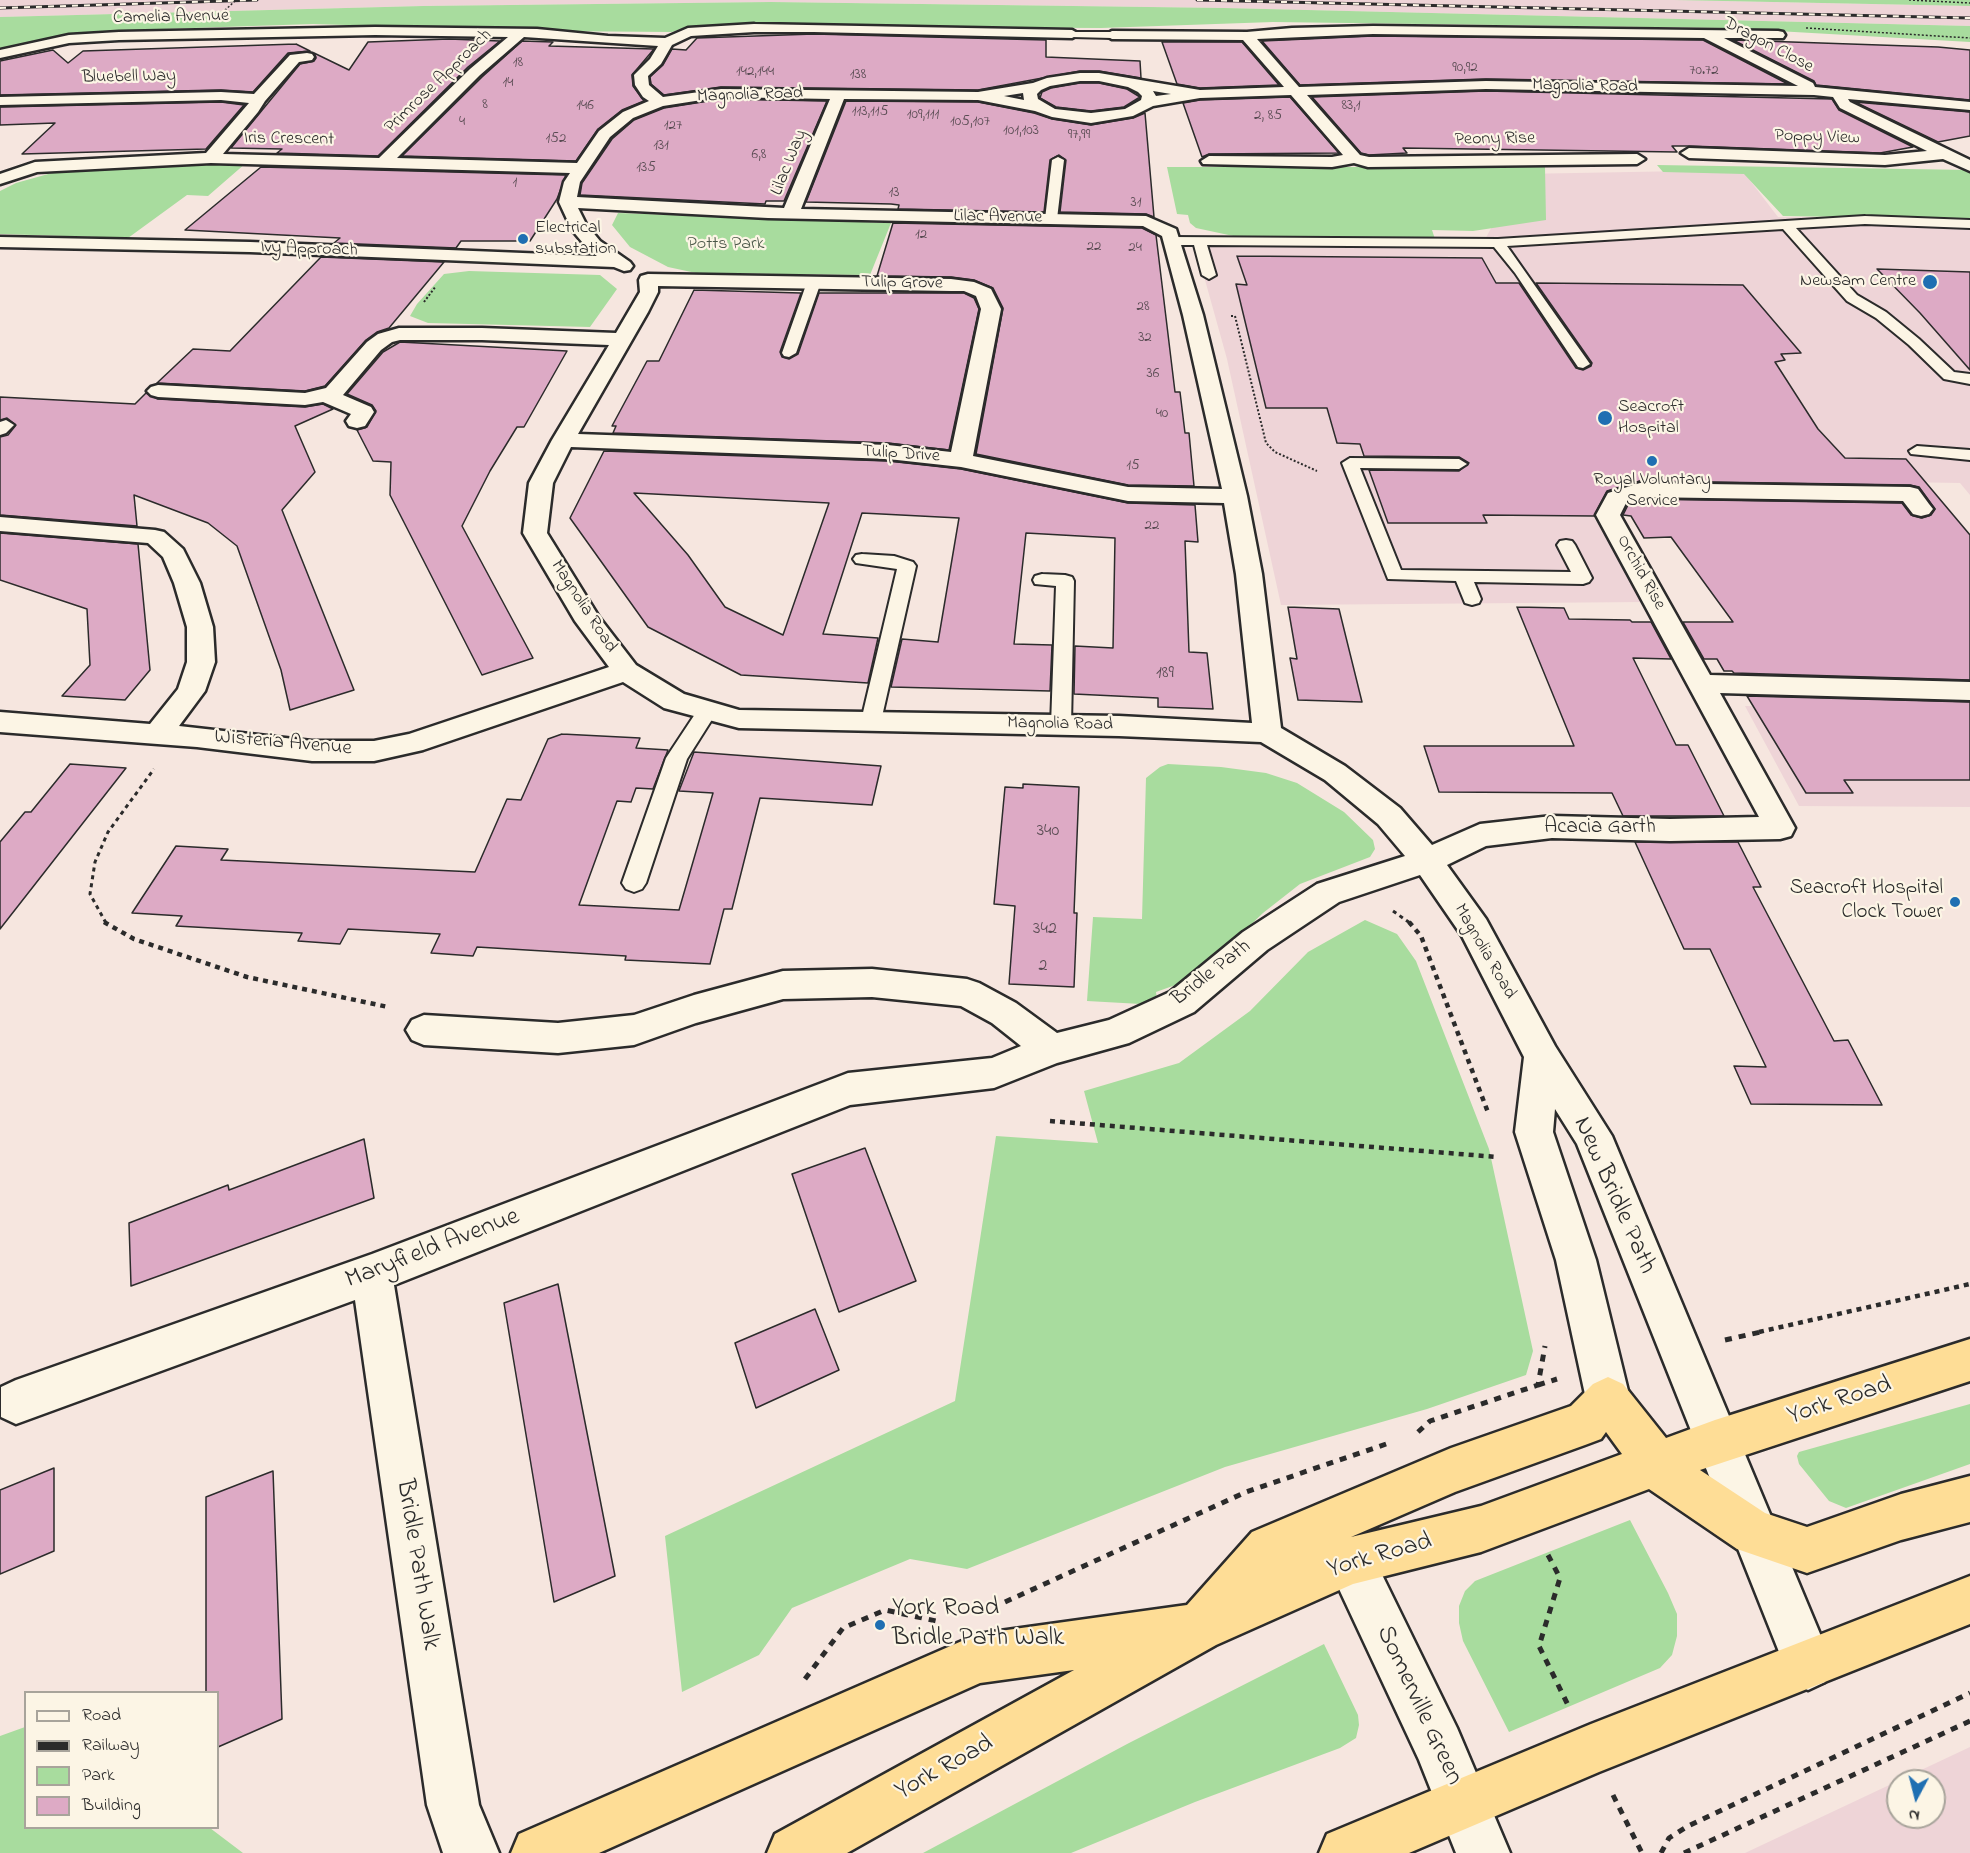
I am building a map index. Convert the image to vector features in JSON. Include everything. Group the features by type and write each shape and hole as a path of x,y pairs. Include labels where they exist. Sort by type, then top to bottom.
{"highway":[{"name":"York Road","path":"794,1853 1199,1628 1350,1561 1481,1529 1525,1515 1715,1442 1970,1360"},
{"path":"538,1853 978,1659 1199,1628 1269,1548 1451,1471 1585,1423 1608,1399 1665,1473 1753,1533 1807,1550 1901,1517 1970,1499"},
{"path":"1346,1853 1591,1750 1970,1600"}],"street":[{"path":"660,102 648,94 642,85 641,75 656,61 667,42 688,32 754,28 1072,34"},
{"name":"Dragon Close","path":"1112,35 1247,36 1292,32 1373,30 1778,35"},
{"name":"Camelia Avenue","path":"0,54 69,39 375,31 520,33 667,42"},
{"name":"Primrose Approach","path":"385,161 475,72 520,33"},
{"name":"Dragon Close","path":"1705,33 1814,91"},
{"path":"1247,36 1294,93 1354,158"},
{"path":"211,158 294,58 307,57"},
{"name":"Magnolia Road","path":"978,96 1080,77 1108,78 1200,94"},
{"path":"1132,84 1143,89 1149,96 1148,102"},
{"name":"Magnolia Road","path":"567,202 572,182 580,168 604,134 628,115 660,102 721,93 978,96 1039,107 1061,114 1091,118 1128,114 1142,108 1148,102 1200,94 1294,93 1399,86 1486,85 1814,91 1970,106"},
{"path":"1036,87 1030,94 1031,100 1039,107"},
{"name":"Poppy View","path":"1837,92 1845,105 1970,166"},
{"name":"Lilac Way","path":"790,213 839,94"},
{"name":"Bluebell Way","path":"0,101 221,96 258,99"},
{"name":"Poppy View","path":"1689,153 1885,160 1945,154"},
{"name":"Iris Crescent","path":"0,179 35,167 211,158 580,168"},
{"name":"Peony Rise","path":"1209,161 1332,162 1354,158 1368,162 1637,159"},
{"path":"567,202 578,226 589,239 618,262 648,280"},
{"name":"Lilac Avenue","path":"567,202 790,213 1146,221 1170,233 1171,241"},
{"path":"1171,241 1193,315 1233,489 1249,574 1267,733"},
{"name":"Ivy Approach","path":"0,242 461,255 618,262"},
{"name":"Magnolia Road","path":"648,280 649,292 563,440 541,483 535,532 588,621 626,671 674,701 739,719 1061,725 1267,733 1335,773 1389,816 1427,861 1474,928 1542,1057"},
{"name":"Tulip Grove","path":"648,280 951,285 967,286 984,293 991,309 961,460"},
{"path":"357,422 363,412 330,397 374,346 385,338 399,334 482,334 622,339"},
{"path":"158,391 305,399 333,393"},
{"name":"Tulip Drive","path":"563,440 888,452 961,460 1128,494 1233,489"},
{"name":"Orchid Rise","path":"1780,828 1608,515 1616,498 1640,490 1910,495 1921,509"},
{"path":"0,524 155,537 174,554 187,583 200,627 201,662 191,691 157,734"},
{"name":"Wisteria Avenue","path":"0,722 157,734 312,751 374,751 413,743 626,671"},
{"path":"1701,684 1970,691"},
{"name":"Acacia Garth","path":"1427,861 1480,835 1552,827 1670,830 1780,828"},
{"name":"Bridle Path","path":"848,1089 994,1073 1052,1049 1116,1033 1182,1002 1255,941 1328,893 1427,861"},
{"path":"424,1030 558,1038 634,1030 694,1009 783,985 872,982 967,993 1004,1013 1052,1049"},
{"name":"New Bridle Path","path":"1542,1057 1534,1132 1576,1260 1608,1399"},
{"name":"New Bridle Path","path":"1542,1057 1593,1136 1715,1442 1808,1665"},
{"name":"Maryfield Avenue","path":"16,1402 372,1274 848,1089"},
{"name":"Bridle Path Walk","path":"372,1274 453,1805 466,1845 472,1853"},
{"name":"Somerville Green","path":"1350,1561 1439,1746 1483,1853"}],"lane":[{"path":"1072,34 1112,35"},
{"path":"1051,219 1058,160"},
{"path":"1171,241 1498,243 1865,220 1970,224"},
{"path":"1785,224 1852,298 1881,315 1914,342 1948,376 1970,379"},
{"path":"1199,241 1209,275"},
{"path":"1498,243 1520,271 1583,364"},
{"path":"772,352 795,353 814,282"},
{"path":"1917,452 1970,455"},
{"path":"1459,464 1350,464 1394,575 1583,578 1566,545"},
{"path":"862,559 894,561 907,566 871,721"},
{"path":"1462,576 1472,599"},
{"path":"1042,580 1065,581 1061,725"},
{"path":"634,883 677,758 708,710"}],"path":[{"path":"222,14 236,0"},
{"path":"1909,0 1970,3"},
{"path":"1882,31 1970,38"},
{"path":"399,334 461,255"},
{"path":"1193,315 1235,316 1266,443 1275,452 1311,467 1332,480 1357,481"},
{"path":"157,734 160,760 108,832 95,862 90,894 105,923 134,939 247,976 393,1008 424,1030"},
{"path":"1359,883 1375,906 1392,910 1408,921 1421,936 1492,1121"},
{"path":"1050,1121 1501,1157 1499,1148"},
{"path":"1752,1334 1970,1284"},
{"path":"1430,1421 1538,1385 1546,1350 1545,1339"},
{"path":"1467,1407 1494,1456"},
{"path":"1525,1515 1560,1578 1539,1646 1642,1853"},
{"path":"1661,1853 1669,1838 1688,1826 1970,1694"},
{"path":"1684,1853 1970,1721"}],"shaded area":[{"path":"0,0 1674,0 1970,6 1970,26 1224,8 771,2 423,6 0,17"},
{"name":"Seacroft Hospital","path":"1742,170 1778,217 1970,218 1970,495 1960,483 1601,477 1577,489 1644,602 1281,605 1227,359 1195,244 1481,247 1520,174"},
{"path":"1745,706 1970,710 1970,807 1799,806"},
{"path":"1970,1747 1970,1853 1745,1853 1886,1787 1886,1829 1946,1829 1946,1769 1923,1769"}],"green space":[{"path":"1674,0 1970,0 1970,6"},
{"path":"771,2 1224,8 1970,26 1970,42 1724,28 1273,22 1101,28 690,26 672,32 540,31 313,24 163,29 64,36 0,52 0,17 423,6"},
{"path":"203,162 246,163 208,196 187,195 128,238 0,234 0,191 16,183 59,171"},
{"path":"1657,165 1970,170 1970,219 1783,216 1744,174 1663,172"},
{"path":"1167,167 1545,167 1546,220 1473,231 1432,230 1435,239 1238,237 1196,228 1190,223 1188,215 1177,214"},
{"name":"Potts Park","path":"618,213 891,223 870,275 696,273 668,267 630,247 612,225"},
{"path":"469,271 600,275 617,289 590,327 428,323 410,316 417,304 444,274"},
{"path":"1168,764 1221,767 1266,773 1297,783 1344,812 1373,840 1375,849 1370,857 1300,884 1263,913 1214,960 1181,983 1156,992 1157,1000 1141,1004 1087,1001 1093,917 1142,919 1146,778"},
{"path":"1365,920 1397,934 1416,961 1489,1149 1533,1351 1526,1375 1427,1409 1225,1467 967,1569 910,1559 792,1608 759,1655 682,1692 665,1536 955,1401 996,1136 1098,1143 1084,1091 1179,1063 1250,1011 1308,952"},
{"path":"1970,1404 1970,1464 1846,1508 1829,1501 1799,1464 1797,1456 1799,1452"},
{"path":"1630,1520 1677,1614 1677,1636 1672,1655 1660,1668 1509,1732 1463,1641 1459,1623 1459,1606 1465,1591 1475,1581"},
{"path":"1324,1644 1358,1715 1359,1725 1356,1738 1340,1748 1195,1802 1071,1853 923,1853 1129,1743"},
{"path":"24,1727 24,1829 211,1829 243,1853 0,1853 0,1736"}],"building":[{"path":"814,34 1046,40 1046,57 1140,61 1141,78 1099,71 1080,71 978,90 721,87 664,95 651,84 650,77 663,65 672,49 686,50 697,38"},
{"path":"1373,36 1703,40 1788,84 1486,79 1300,85 1262,41"},
{"path":"449,39 500,41 468,67 378,156 277,153 282,149 231,148 300,64 314,61 316,58 314,53 349,70 368,42"},
{"path":"1733,40 1970,50 1970,100 1816,85 1814,81"},
{"path":"522,41 553,42 549,46 654,49 632,75 633,86 644,101 622,110 598,129 576,161 402,156 482,77"},
{"path":"1162,42 1242,42 1279,85 1200,88 1177,84"},
{"path":"296,44 310,51 288,53 253,92 221,90 0,95 0,61 53,50 68,63 83,51"},
{"path":"1080,83 1099,83 1127,89 1140,97 1124,107 1091,111 1056,107 1040,98 1042,92 1051,88"},
{"path":"1486,91 1832,99 1839,110 1913,147 1880,153 1689,146 1672,146 1677,152 1403,148 1407,153 1369,155 1361,153 1312,97"},
{"path":"1290,97 1339,153 1209,154 1202,157 1183,103 1200,100"},
{"path":"721,99 827,101 784,201 766,201 765,204 580,195 582,183 612,139 634,120 664,108"},
{"path":"846,101 978,102 1034,113 1052,119 1091,125 1133,118 1145,113 1154,217 1146,214 1060,212 1066,160 1059,155 1050,160 1044,212 898,209 899,205 891,204 806,202"},
{"path":"221,102 244,105 206,149 22,154 55,123 0,125 0,107"},
{"path":"1855,102 1970,112 1970,136 1938,142"},
{"path":"261,167 566,175 557,199 530,241 461,241 456,248 334,243 340,238 185,230"},
{"path":"893,223 1142,228 1156,235 1175,392 1180,392 1185,433 1189,433 1194,486 1128,485 976,454 1003,308 993,288 974,280 951,277 877,276"},
{"path":"1237,256 1482,258 1496,283 1519,283 1576,368 1583,370 1592,363 1536,283 1743,285 1801,353 1781,354 1785,360 1775,362 1818,429 1845,458 1906,459 1970,535 1970,680 1724,671 1717,659 1704,659 1683,622 1733,622 1671,537 1644,538 1631,516 1623,515 1628,505 1642,499 1902,503 1911,515 1922,518 1931,515 1935,509 1919,487 1910,485 1640,481 1607,491 1594,516 1483,515 1487,523 1388,523 1369,470 1459,471 1469,463 1459,457 1364,456 1360,444 1337,443 1327,408 1266,408 1236,284 1247,285"},
{"path":"321,257 444,262 389,328 377,332 366,340 325,386 305,391 157,383 193,349 230,351"},
{"path":"1877,269 1970,272 1970,370 1920,313"},
{"path":"694,290 801,293 780,352 782,357 789,359 798,354 819,293 964,293 974,298 979,309 949,450 888,443 613,433 616,426 612,426 647,361 659,361"},
{"path":"400,342 567,351 524,427 517,427 490,471 462,526 533,658 482,675 390,495 391,462 373,461 357,430 367,427 376,411 372,405 347,394 383,352"},
{"path":"146,393 158,399 305,407 323,404 333,409 295,426 315,472 282,510 354,690 290,710 281,670 237,546 208,523 134,495 137,526 0,515 0,437 8,435 16,425 7,418 0,420 0,397 135,404"},
{"path":"604,451 888,461 961,469 1128,503 1195,505 1198,542 1185,541 1189,652 1207,653 1213,709 1158,707 1158,698 1074,694 1075,646 1113,648 1115,538 1026,533 1014,644 1052,645 1050,691 891,687 902,639 938,642 959,518 862,513 823,634 878,638 868,683 741,675 648,627 570,518","holes":["634,493 829,503 783,635 725,607 688,555"]},
{"path":"0,533 138,544 150,670 125,700 62,696 90,665 87,609 0,580"},
{"path":"1288,607 1339,609 1362,702 1298,700 1290,658 1297,659"},
{"path":"1517,607 1564,608 1569,619 1651,622 1671,659 1633,658 1676,745 1688,745 1724,816 1623,816 1612,793 1439,792 1424,746 1574,746"},
{"path":"1747,696 1970,702 1970,780 1844,780 1853,793 1806,793"},
{"path":"562,734 640,738 636,748 668,750 653,789 636,788 631,802 617,801 579,905 679,910 713,793 679,791 694,752 881,766 872,805 760,798 732,909 724,909 710,964 625,960 626,956 477,947 473,956 431,953 440,934 348,929 340,944 298,941 302,933 176,926 182,916 132,913 176,846 228,849 221,860 475,872 507,799 521,800 548,739"},
{"path":"70,764 126,768 0,929 0,842 25,812 31,812"},
{"path":"1023,784 1079,787 1074,913 1077,913 1074,987 1009,984 1015,906 994,904 1005,787 1023,788"},
{"path":"1635,842 1738,842 1761,887 1753,887 1834,1041 1848,1040 1882,1105 1751,1104 1734,1066 1766,1067 1710,949 1684,949"},
{"path":"364,1139 374,1198 131,1286 129,1223 228,1185 229,1190"},
{"path":"865,1148 916,1281 839,1312 792,1174"},
{"path":"558,1284 615,1576 554,1602 504,1303"},
{"path":"815,1309 839,1370 756,1408 735,1343"},
{"path":"54,1468 54,1551 0,1574 0,1490"},
{"path":"273,1471 282,1719 219,1747 219,1691 206,1691 206,1497"}],"railway":[{"path":"0,8 257,0"},
{"path":"1197,0 1970,18"}],"place":[{"name":"Electrical substation","path":"523,239"},
{"name":"Newsam Centre","path":"1930,282"},
{"name":"Seacroft Hospital","path":"1605,418"},
{"name":"Royal Voluntary Service","path":"1652,461"},
{"name":"Seacroft Hospital Clock Tower","path":"1955,902"},
{"name":"York Road Bridle Path Walk","path":"880,1625"}]}
